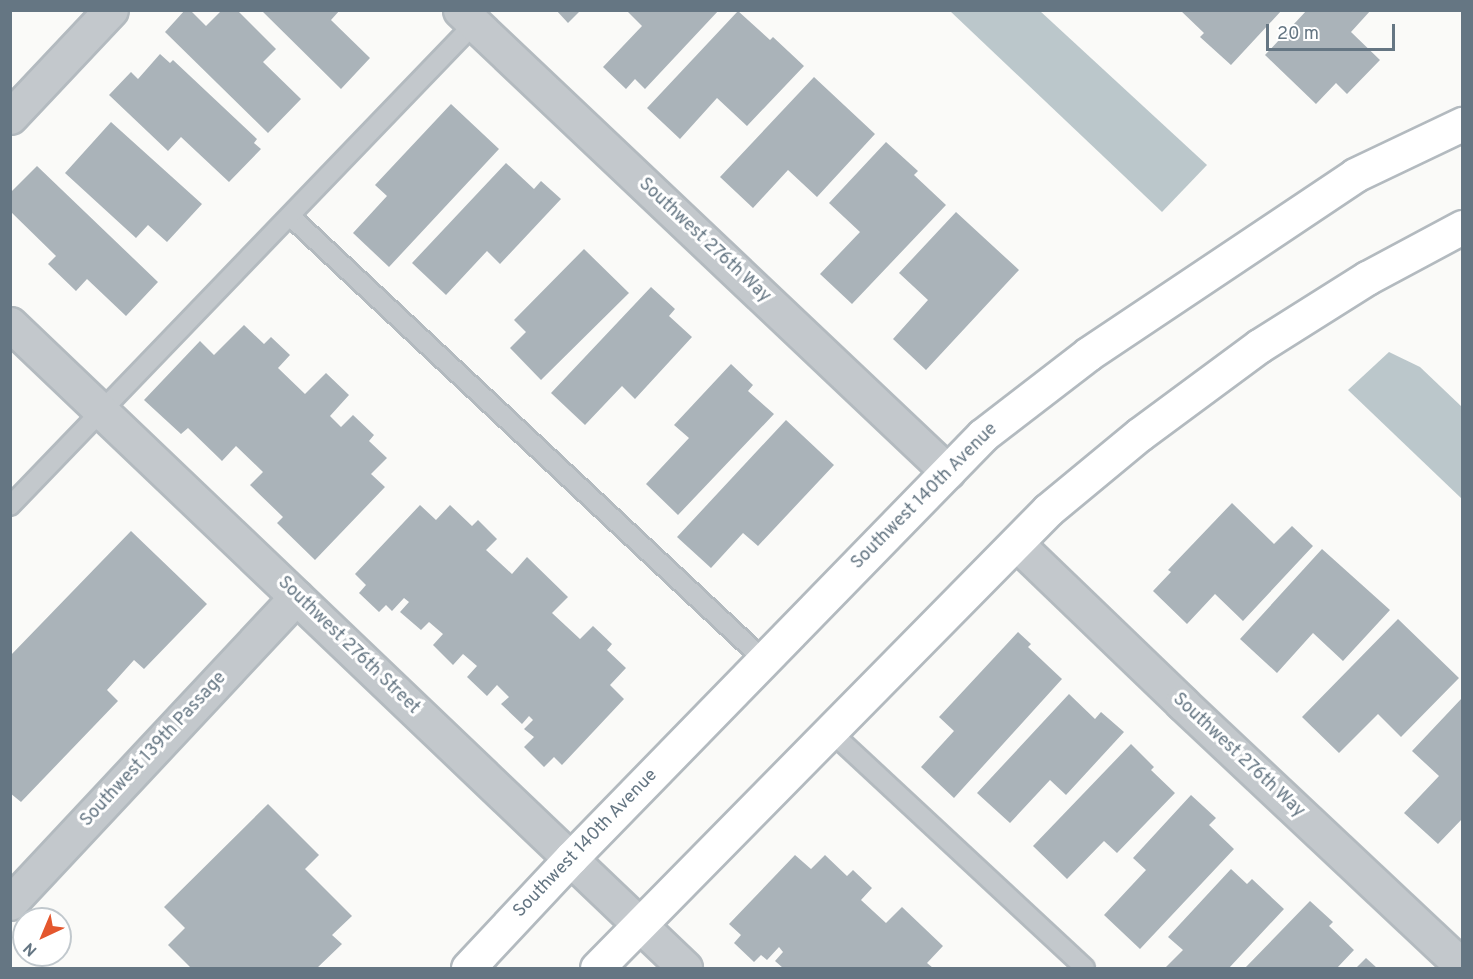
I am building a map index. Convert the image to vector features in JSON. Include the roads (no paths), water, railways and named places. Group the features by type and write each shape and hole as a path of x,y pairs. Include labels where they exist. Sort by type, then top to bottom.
{"street":[{"path":"10,117 111,10"},
{"name":"Southwest 276th Way","path":"467,17 948,472"},
{"name":"Southwest 140th Avenue","path":"468,969 571,858 983,435 1079,360 1208,271 1355,175 1462,124"},
{"path":"597,969 1048,510 1140,434 1259,346 1367,278 1462,227"},
{"name":"Southwest 276th Street","path":"10,324 685,969"},
{"name":"Southwest 276th Way","path":"1016,543 1182,703 1462,966"},
{"name":"Southwest 139th Passage","path":"10,903 296,597"}],"lane":[{"path":"10,506 290,216 467,17"},
{"path":"290,216 764,660"},
{"path":"830,731 1085,969"}]}
